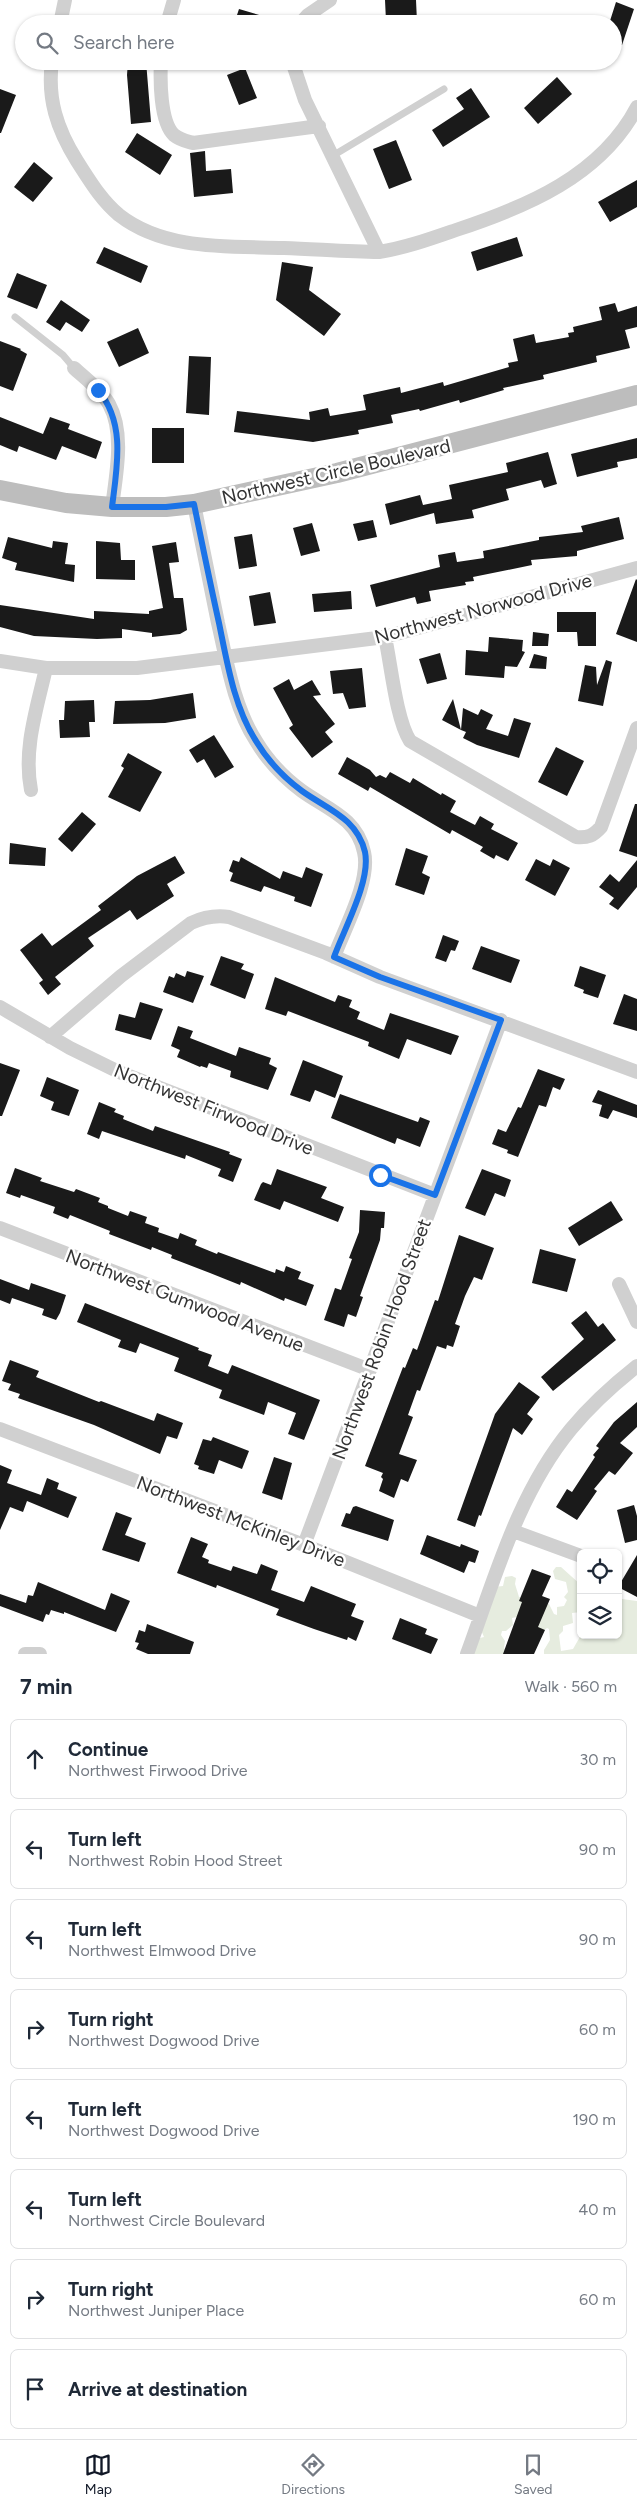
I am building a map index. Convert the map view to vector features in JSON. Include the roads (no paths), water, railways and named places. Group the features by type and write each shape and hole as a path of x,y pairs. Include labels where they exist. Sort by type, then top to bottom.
{"main road":[{"name":"Northwest Circle Boulevard","path":"0,490 30,497 112,507 166,507 194,504 337,473 637,394"}],"street":[{"path":"62,15 65,0"},
{"path":"170,15 174,0"},
{"path":"308,15 330,0"},
{"path":"51,70 50,93 55,117 63,139 98,194 114,211 133,224 173,239 203,245 379,252 400,249 499,216 568,181 602,154 623,130 637,107"},
{"path":"161,70 162,94 167,124 175,136 182,140 202,142 319,126"},
{"path":"295,70 305,100 334,155 379,252"},
{"path":"74,368 108,403 117,428 117,461 112,507"},
{"path":"194,504 226,657 242,715 255,740 271,763 302,792 339,813 351,824 360,838 365,854 363,881 334,957"},
{"name":"Northwest Norwood Drive","path":"0,661 46,668 136,668 385,637 637,568"},
{"path":"385,637 406,736 410,741 576,837 586,838 595,834 601,827 637,728"},
{"path":"31,790 27,759 46,668"},
{"path":"50,1036 156,949 191,924 205,918 229,917 334,957 380,977 501,1020 637,1072"},
{"name":"Northwest Firwood Drive","path":"0,1007 119,1072 435,1195"},
{"name":"Northwest Robin Hood Street","path":"304,1545 501,1020"},
{"name":"Northwest Gumwood Avenue","path":"0,1228 370,1370"},
{"path":"619,1284 637,1322"},
{"path":"467,1654 513,1531 535,1484 570,1430 595,1402 637,1366"},
{"name":"Northwest McKinley Drive","path":"0,1429 304,1545 480,1616"},
{"path":"513,1531 577,1555"},
{"path":"25,1654 40,1654"}],"lane":[{"path":"334,155 444,89"},
{"path":"15,317 63,355 74,368"}]}
